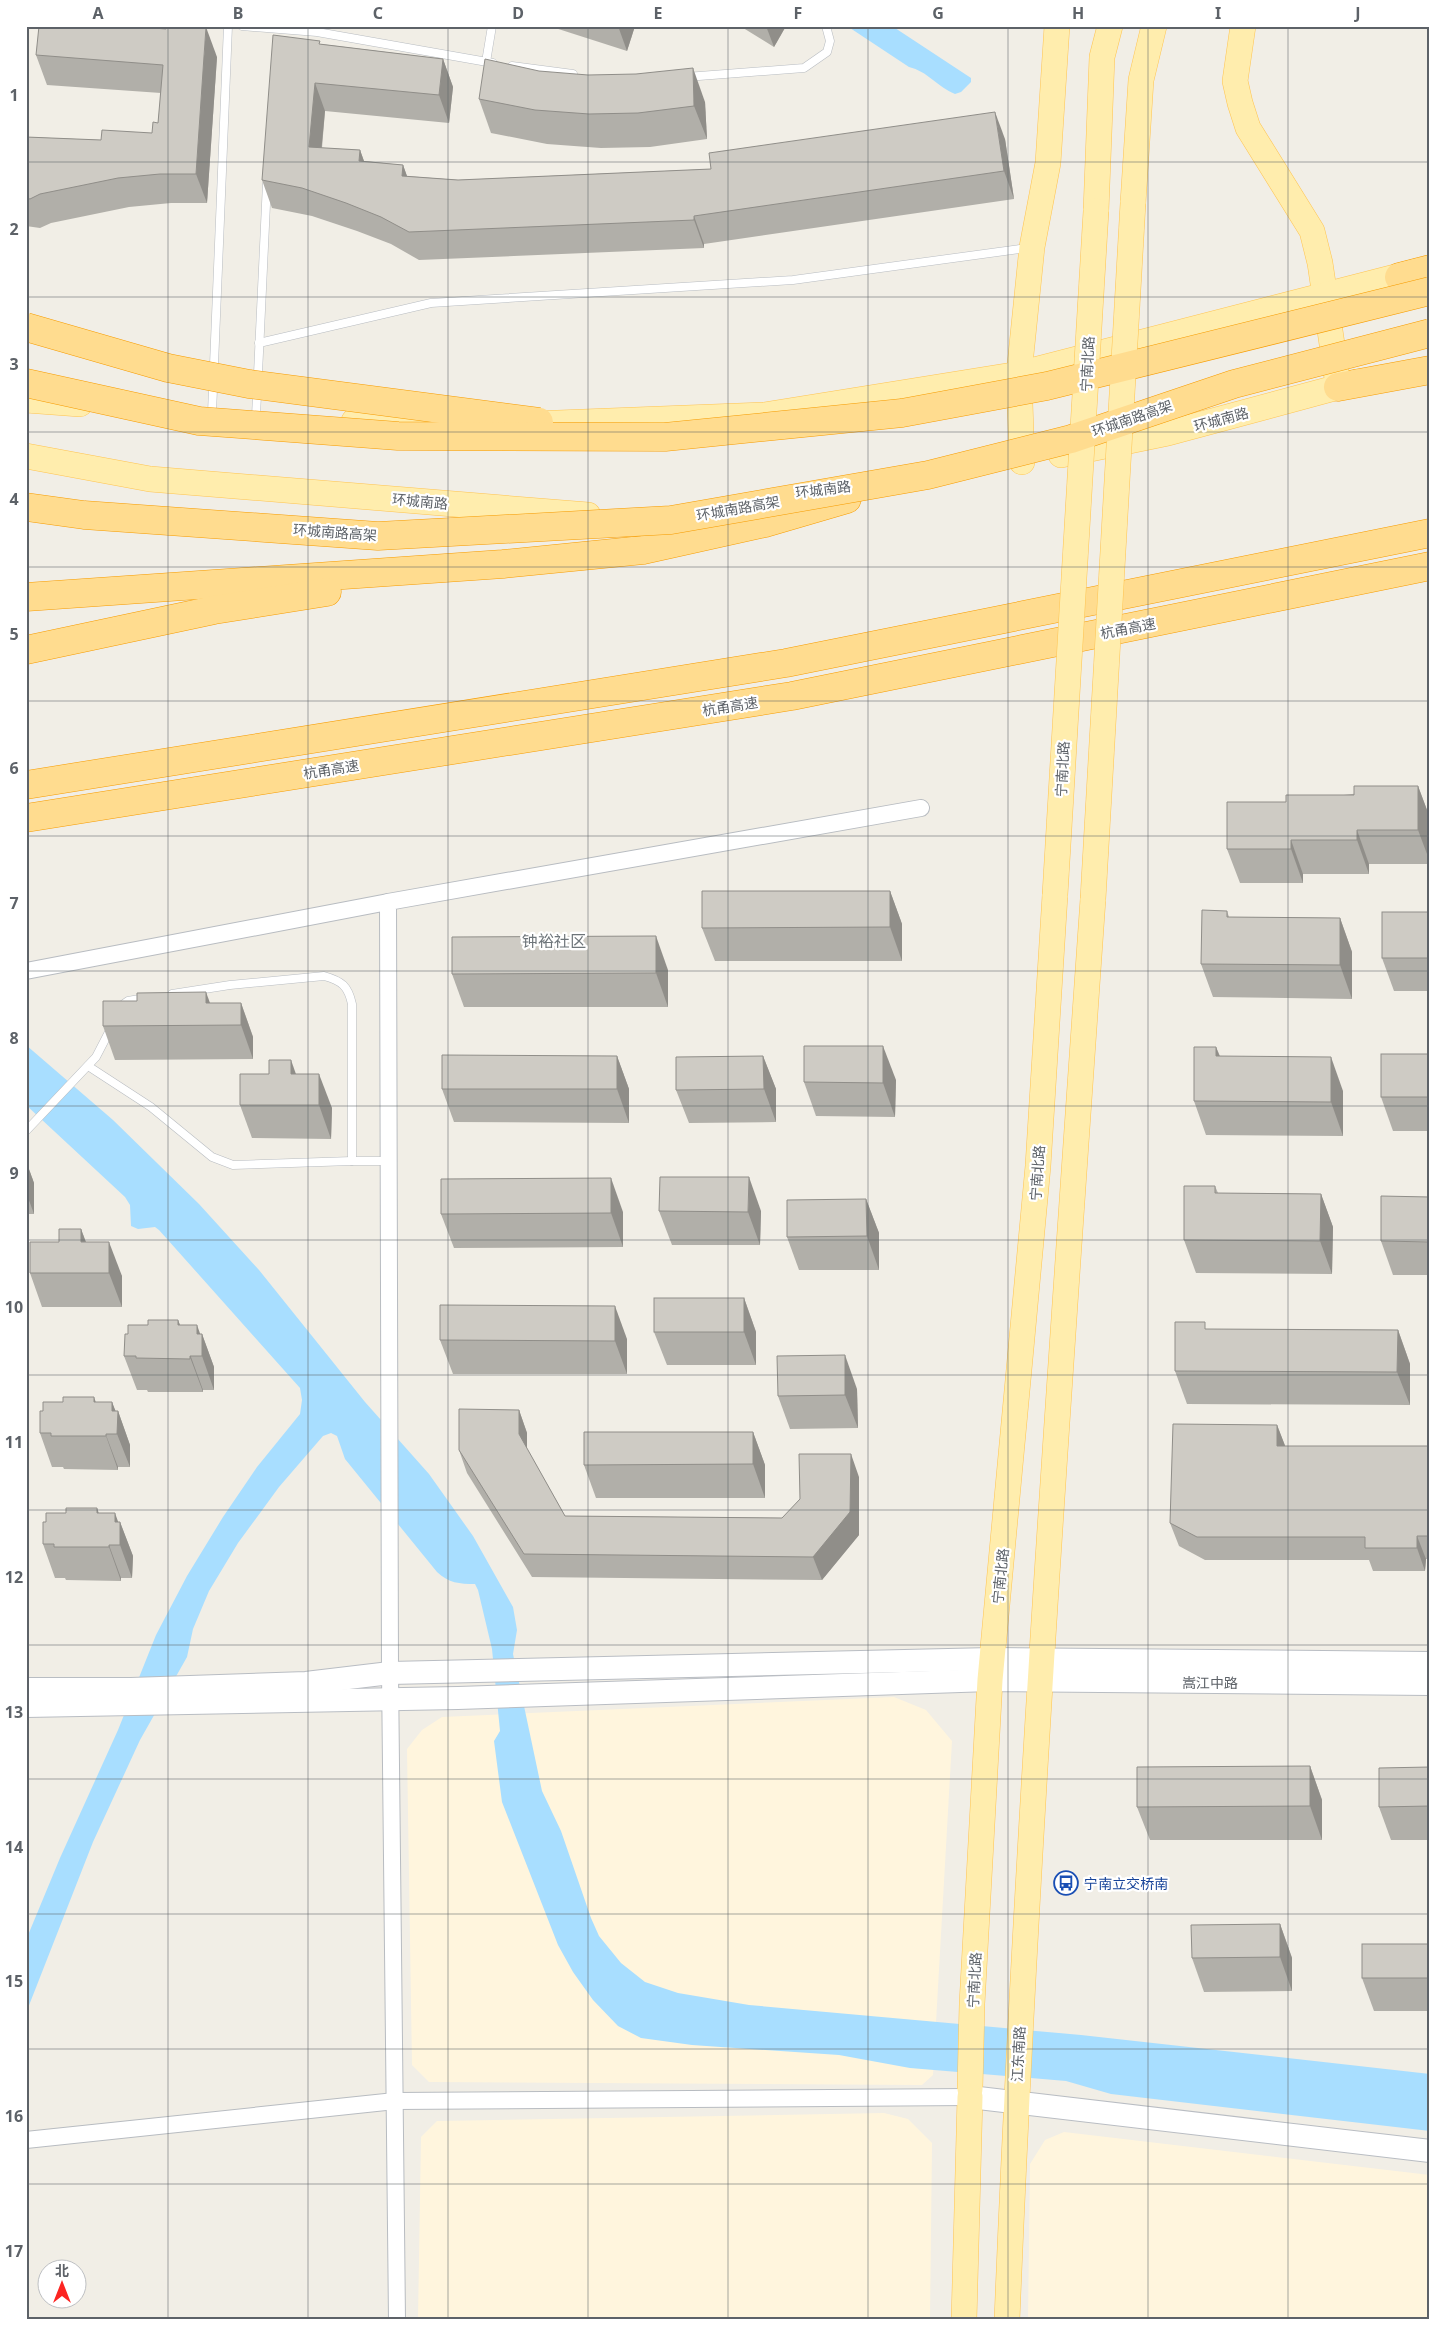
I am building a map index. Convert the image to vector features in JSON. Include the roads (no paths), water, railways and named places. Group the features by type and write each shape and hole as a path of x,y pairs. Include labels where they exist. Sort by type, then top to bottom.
{"highway":[{"path":"1399,277 1430,268"},
{"path":"26,383 199,421 398,436 665,437 902,413 1047,386 1430,291"},
{"path":"26,327 168,368 248,384 665,437"},
{"name":"环城南路高架","path":"26,507 84,515 378,536 671,520 928,475 1071,439 1234,384 1430,334"},
{"path":"1338,387 1430,370"},
{"path":"26,597 503,564 643,550 765,523 928,475"},
{"path":"26,785 786,663 1430,533"},
{"path":"26,650 214,610 503,564"},
{"name":"杭甬高速","path":"26,818 792,696 1430,566"}],"main road":[{"path":"1022,462 1019,374 1032,247 1048,163 1057,26"},
{"name":"宁南北路","path":"964,2320 972,2004 991,1670 1038,1166 1096,211 1102,57 1110,26"},
{"path":"1040,1670 1093,900 1141,80 1154,26"},
{"path":"1243,26 1234,81 1248,128 1312,231 1325,296 1338,387"},
{"path":"26,400 312,420 527,424 764,416 1019,374 1399,277"},
{"name":"环城南路","path":"26,456 150,479 607,517 1022,462 1168,433 1430,360"},
{"name":"江东南路","path":"1015,2099 1040,1670"},
{"path":"1006,2320 1015,2099"}],"street":[{"path":"26,971 388,902 920,808"},
{"path":"388,902 390,1673 397,2320"},
{"name":"嵩江中路","path":"991,1670 1430,1663"},
{"path":"26,1689 131,1689 306,1683 390,1673 991,1670"},
{"path":"26,1706 557,1696 991,1670"},
{"name":"嵩江中路","path":"1040,1670 1430,1684"},
{"path":"26,2140 395,2101 970,2093 1430,2151"}],"lane":[{"path":"212,413 228,26"},
{"path":"242,26 317,32 486,62 582,75"},
{"path":"486,62 492,26"},
{"path":"672,78 804,68 827,52 830,41 826,26"},
{"path":"273,39 274,29"},
{"path":"256,416 267,176"},
{"path":"260,344 431,303 793,280 1032,247"},
{"path":"165,995 230,985 324,976 338,980 348,989 352,1004 352,1162"},
{"path":"116,1016 119,1008 128,1001 156,997"},
{"path":"26,1131 96,1057 112,1025"},
{"path":"88,1066 151,1107 212,1157 232,1165 389,1162"}],"water":[{"path":"847,26 892,26 971,78 971,82 961,92 955,94 921,72 909,67"},
{"path":"26,1045 113,1120 199,1204 259,1270 365,1402 429,1474 473,1536 513,1607 517,1630 513,1654 542,1791 561,1831 599,1936 621,1963 645,1982 678,1993 749,2005 1081,2035 1430,2074 1430,2131 1111,2094 1066,2081 910,2068 839,2055 692,2045 641,2038 618,2026 593,2000 573,1972 558,1945 502,1802 494,1741 500,1731 492,1649 478,1590 475,1584 454,1582 437,1572 345,1459 337,1436 331,1433 323,1436 279,1487 238,1543 209,1591 193,1629 187,1657 140,1740 93,1842 26,2013 26,1940 60,1858 118,1730 156,1635 187,1576 223,1517 257,1467 300,1414 302,1400 300,1388 159,1230 155,1227 138,1229 131,1226 130,1205 125,1197 26,1105"}],"place":[{"name":"宁南立交桥南","path":"1066,1883"}],"district":[{"name":"钟裕社区","path":"554,941"}]}
